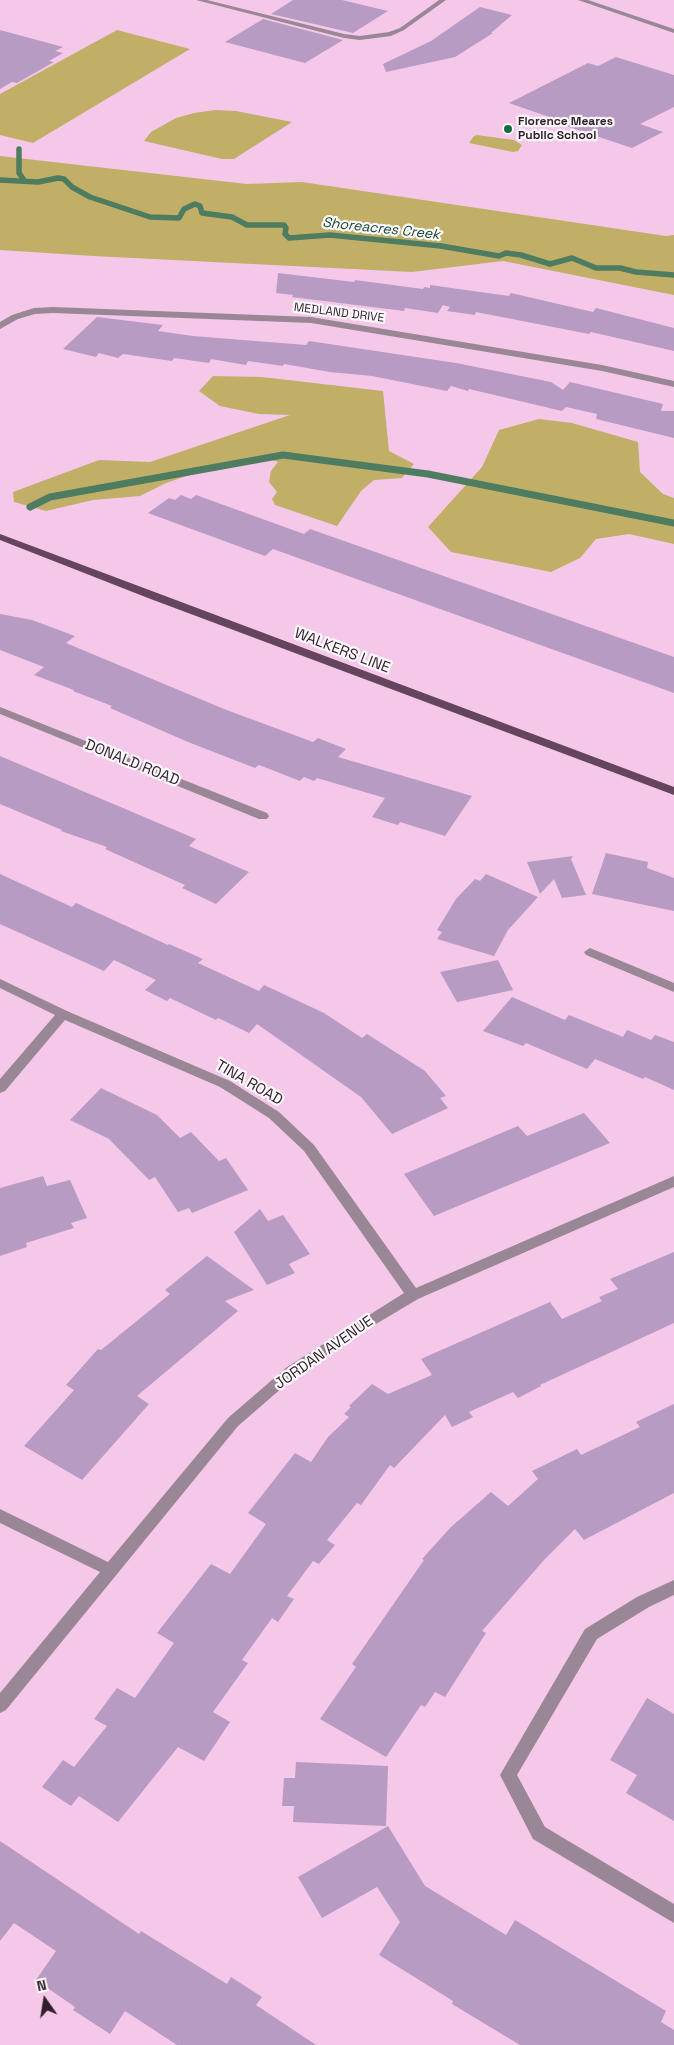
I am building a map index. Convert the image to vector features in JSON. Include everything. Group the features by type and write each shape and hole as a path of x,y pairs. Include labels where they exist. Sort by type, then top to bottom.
{"main road":[{"name":"WALKERS LINE","path":"0,537 152,596 674,791"}],"street":[{"path":"199,0 344,36 360,38 391,34 402,29 443,0"},
{"path":"581,0 674,31"},
{"name":"MEDLAND DRIVE","path":"0,326 15,317 34,311 53,310 311,320 602,368 674,384"},
{"name":"DONALD ROAD","path":"0,710 263,816"},
{"path":"590,952 674,988"},
{"name":"TINA ROAD","path":"0,983 63,1014 225,1084 274,1115 310,1148 413,1295"},
{"path":"0,1088 63,1014"},
{"name":"JORDAN AVENUE","path":"0,1705 233,1422 292,1371 356,1329 413,1295 674,1181"},
{"path":"0,1516 110,1570"},
{"path":"674,1587 643,1602 591,1634 508,1775 539,1833 674,1914"}],"shaded area":[{"path":"117,30 190,49 33,143 0,135 0,94"},
{"path":"215,110 236,111 292,122 234,159 222,159 144,141 151,132 176,118"},
{"path":"477,135 514,140 522,145 518,151 513,152 469,143"},
{"path":"0,156 247,184 302,182 666,236 674,235 674,295 503,261 412,272 0,250"},
{"path":"213,376 262,377 383,391 389,451 414,464 402,478 374,480 361,491 337,526 275,505 272,499 277,492 269,482 271,471 278,462 262,457 225,463 166,483 140,496 93,500 46,511 14,502 13,492 99,460 150,462 290,415 259,414 220,406 199,391"},
{"path":"539,419 572,423 638,442 640,472 663,494 674,498 674,544 629,534 596,539 580,558 551,572 451,552 428,527 482,467 499,430"}],"building":[{"path":"293,0 342,0 388,11 353,33 271,14"},
{"path":"480,7 512,15 491,33 493,33 455,57 386,72 383,64 431,41"},
{"path":"263,19 343,40 305,63 225,42"},
{"path":"0,30 63,47 55,51 63,53 49,61 54,62 17,83 12,82 0,89"},
{"path":"616,57 674,75 674,107 640,124 663,132 632,148 548,120 552,118 509,103 588,63 598,66"},
{"path":"278,273 423,289 424,287 430,288 430,285 509,296 511,293 593,312 596,308 674,328 674,351 591,332 589,334 476,312 475,315 447,311 450,307 443,305 438,313 405,308 404,311 292,297 293,295 276,293"},
{"path":"97,317 163,325 158,331 193,336 306,345 309,341 456,363 551,382 563,390 570,382 663,404 661,411 674,411 674,438 596,419 597,414 566,407 562,411 451,386 447,391 372,376 330,372 284,364 283,366 248,361 246,365 211,359 209,363 174,358 172,361 123,354 118,358 99,353 96,357 63,349"},
{"path":"181,495 191,499 196,495 304,534 310,529 674,657 674,693 273,549 265,556 148,513 169,498 175,500"},
{"path":"0,614 32,620 75,636 66,643 224,709 313,742 318,738 346,749 338,757 472,796 445,836 400,822 398,825 372,817 385,798 317,778 314,781 304,777 300,781 259,765 255,768 188,742 110,708 112,706 34,675 44,667 0,650"},
{"path":"0,756 196,839 189,846 249,872 216,904 182,888 185,885 105,849 107,847 61,831 0,804"},
{"path":"606,853 648,862 647,868 674,878 674,911 592,894"},
{"path":"573,856 571,859 586,895 562,898 554,879 540,894 527,862"},
{"path":"0,874 72,907 76,903 203,959 198,963 259,991 264,985 324,1013 362,1038 367,1034 425,1071 446,1096 440,1098 448,1108 392,1134 361,1097 257,1024 249,1033 170,998 167,1001 145,990 156,980 114,960 104,971 0,924"},
{"path":"486,874 538,897 508,930 494,956 437,939 442,932 437,930 456,899 475,879 480,881"},
{"path":"498,960 513,990 457,1002 440,972"},
{"path":"512,997 565,1020 569,1015 623,1037 627,1030 651,1040 655,1035 674,1042 674,1090 645,1077 643,1079 595,1059 587,1069 526,1043 523,1046 483,1031"},
{"path":"101,1088 157,1115 180,1138 191,1132 219,1161 226,1158 248,1190 192,1213 189,1208 178,1212 155,1177 149,1180 109,1139 70,1120"},
{"path":"584,1113 610,1143 434,1216 404,1174 518,1126 527,1136"},
{"path":"43,1176 47,1186 70,1180 87,1218 71,1223 74,1228 26,1243 27,1247 0,1256 0,1188"},
{"path":"260,1209 268,1221 283,1215 310,1254 289,1264 295,1273 267,1285 234,1232"},
{"path":"674,1252 674,1323 540,1385 518,1398 513,1392 469,1412 473,1417 452,1427 445,1415 394,1468 390,1465 361,1505 357,1503 327,1540 335,1545 319,1564 313,1561 287,1596 294,1599 278,1622 272,1618 242,1660 248,1663 213,1712 230,1722 204,1761 178,1747 118,1822 79,1796 71,1806 42,1787 63,1760 74,1767 107,1726 94,1719 117,1688 135,1698 174,1643 157,1633 211,1564 230,1574 266,1524 248,1513 295,1453 311,1462 328,1437 349,1417 344,1414 351,1407 349,1406 372,1384 388,1394 432,1375 421,1359 550,1302 562,1319 602,1301 599,1297 618,1289 610,1279"},
{"path":"207,1256 254,1290 225,1301 238,1311 137,1396 149,1404 82,1480 24,1446 74,1390 66,1385 98,1349 101,1350 170,1294 165,1290"},
{"path":"674,1404 674,1493 584,1540 575,1529 544,1560 482,1631 486,1633 445,1697 435,1692 425,1707 421,1705 386,1757 320,1719 356,1667 352,1664 424,1560 422,1559 451,1527 491,1492 508,1506 538,1479 532,1471 577,1449 581,1455 640,1427 636,1422"},
{"path":"647,1698 674,1714 674,1821 626,1793 637,1775 610,1760"},
{"path":"296,1762 388,1766 386,1826 293,1822 294,1806 282,1806 284,1778 295,1778"},
{"path":"388,1826 425,1886 506,1935 515,1920 666,2011 661,2022 674,2030 674,2045 520,2045 452,2004 453,2001 379,1955 400,1922 377,1887 322,1918 298,1877"},
{"path":"0,1841 139,1934 141,1931 227,1984 231,1977 262,1997 256,2005 316,2045 177,2045 125,2011 110,2034 73,2010 75,2007 36,1980 56,1951 14,1923 0,1941"}],"waterway":[{"name":"Shoreacres Creek","path":"19,149 19,173 24,180"},
{"name":"Shoreacres Creek","path":"0,180 38,182 58,178 64,179 72,187 90,197 150,217 179,218 184,209 195,204 200,206 202,213 232,217 247,225 284,225 286,228 285,234 289,238 330,235 441,246 499,256 506,253 521,255 550,264 572,258 596,268 620,268 636,272 674,275"},
{"name":"Shoreacres Creek","path":"30,507 50,497 283,455 428,474 674,523"}],"place":[{"name":"Florence Meares Public School","path":"508,129"}]}
